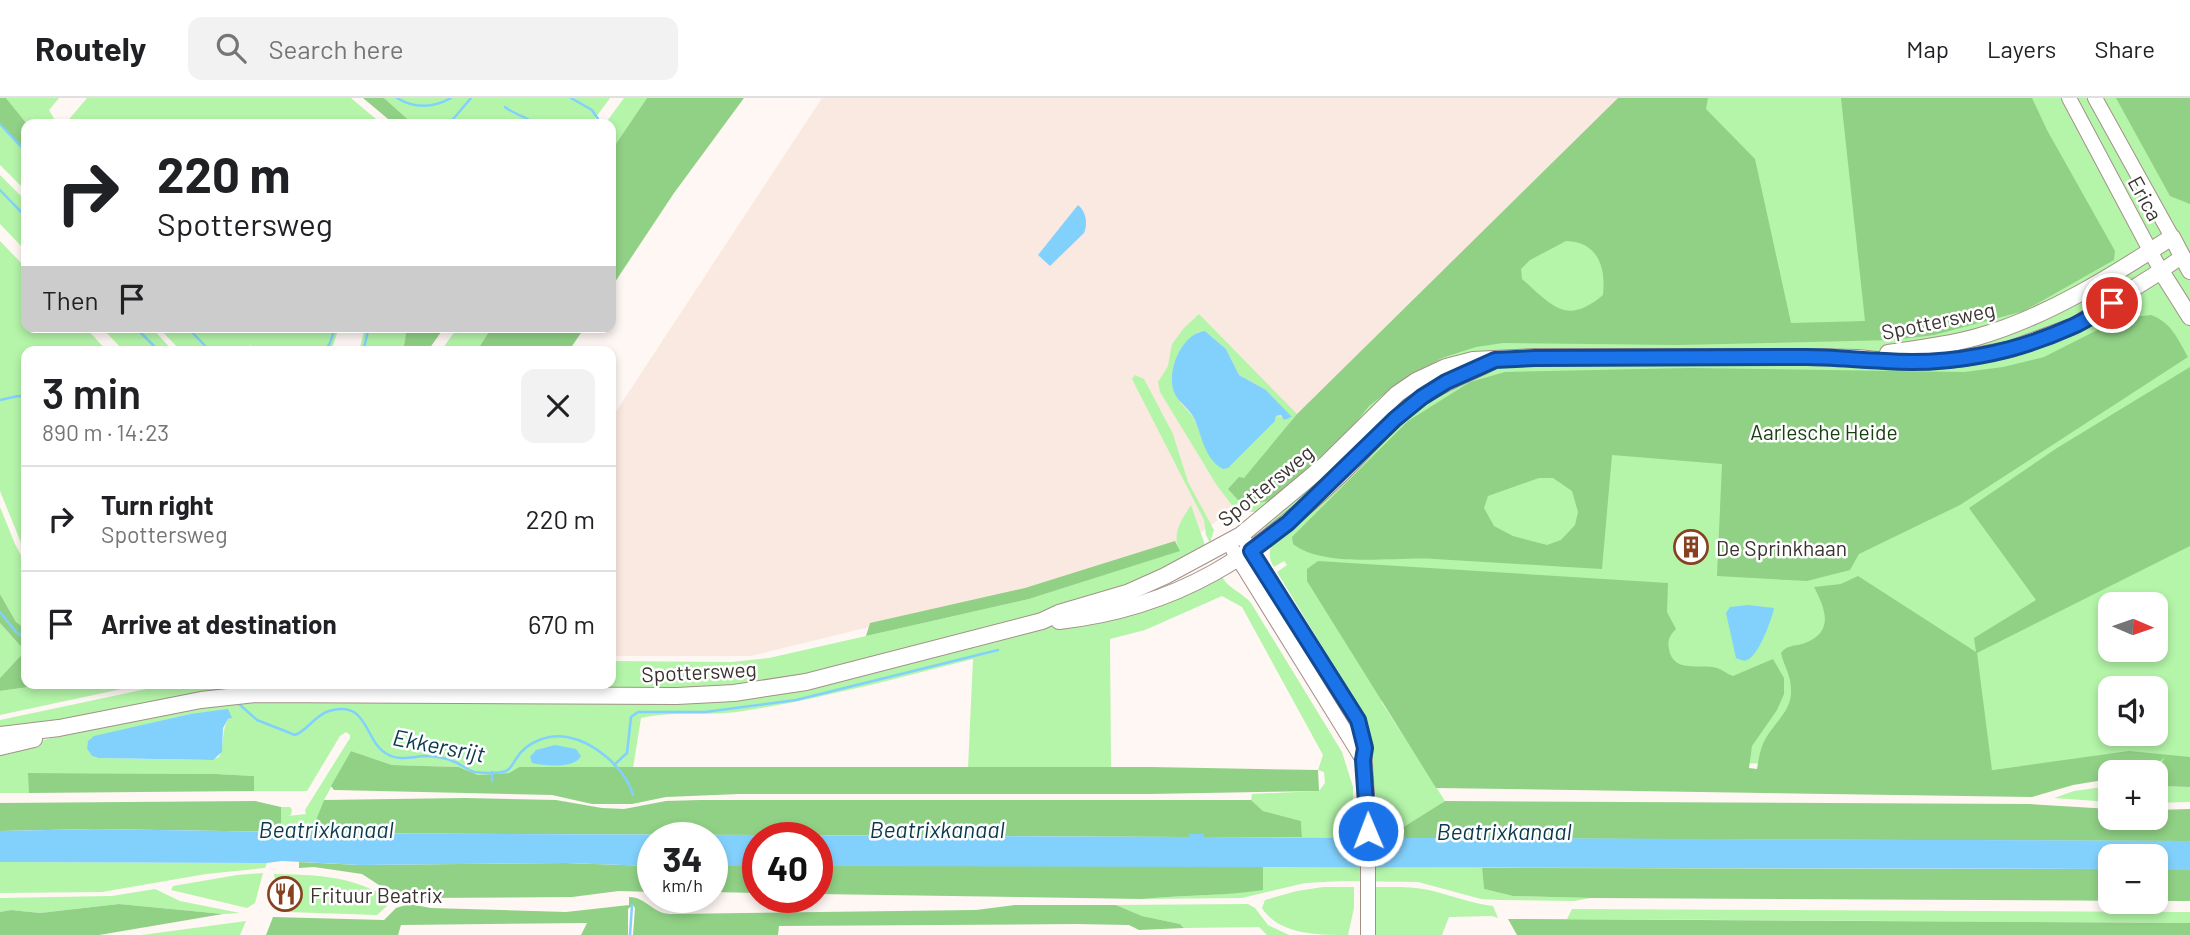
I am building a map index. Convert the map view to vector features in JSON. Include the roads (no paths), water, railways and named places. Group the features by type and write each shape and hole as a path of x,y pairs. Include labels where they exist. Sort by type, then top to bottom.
{"main road":[{"name":"Spottersweg","path":"1858,358 1928,348 1976,337 2015,324 2077,294 2172,237"},
{"name":"Erica","path":"2172,237 2186,264"},
{"name":"Spottersweg","path":"0,735 59,728 201,700 255,694 677,696 734,693 806,682 1042,621 1059,613 1127,593 1165,576 1235,539 1325,466 1397,394 1446,367 1473,360 1562,357 1858,358 1936,361 2011,349 2074,326 2161,271"},
{"name":"Erica","path":"2161,271 2190,317"},
{"name":"Spottersweg","path":"1042,621 1060,621 1110,613 1169,594 1245,555 1288,523 1395,419 1422,397 1446,382 1495,360"},
{"name":"Spottersweg","path":"0,747 37,738 59,728"}],"street":[{"name":"Erica","path":"2069,98 2161,271"},
{"name":"Erica","path":"2095,98 2172,237"},
{"name":"Spottersweg","path":"2161,271 2186,264"},
{"path":"1235,539 1363,760 1368,810 1368,895 1367,928 1361,935"}],"water":[{"path":"1078,205 1086,218 1084,233 1050,266 1038,255"},
{"path":"1205,331 1226,349 1239,375 1266,390 1292,417 1284,420 1281,415 1276,416 1275,421 1228,468 1223,469 1208,453 1194,418 1176,396 1172,383 1174,364 1183,346 1189,338"},
{"path":"1748,605 1774,608 1760,645 1751,657 1744,661 1736,658 1726,613 1730,607"},
{"path":"228,709 232,718 228,719 223,728 222,752 213,760 98,758 92,756 87,749 88,741 94,736 190,714"},
{"path":"555,745 576,749 581,756 566,765 532,763 530,757 536,750"},
{"path":"95,829 281,832 282,836 310,836 311,833 637,834 637,865 566,863 360,865 282,861 0,862 0,831"},
{"path":"1189,834 1204,834 1204,837 2190,841 2190,870 2168,870 2168,844 2098,844 2098,869 833,866 833,835 1189,837"},
{"path":"728,835 742,835 742,866 728,866"}],"waterway":[{"path":"397,98 424,106 451,98"},
{"path":"453,119 471,98"},
{"path":"571,98 592,110 598,119"},
{"path":"505,107 528,119"},
{"path":"0,124 21,147"},
{"path":"0,190 21,212"},
{"path":"141,333 154,346"},
{"path":"193,333 205,346"},
{"path":"328,346 333,333"},
{"path":"364,346 368,333"},
{"name":"Ekkersrijt","path":"0,400 21,396"},
{"name":"Ekkersrijt","path":"0,612 21,635"},
{"path":"614,765 627,753 631,717 638,712 705,712 796,700 998,650"},
{"name":"Ekkersrijt","path":"239,704 257,720 295,735 324,713 342,709 352,711 359,716 374,741 387,754 401,758 440,758 477,772 506,771 520,753 532,744 545,738 567,737 588,744 608,758 623,775 633,795"},
{"path":"492,772 492,781"},
{"name":"Ekkersrijt","path":"630,935 632,905"}],"place":[{"name":"De Sprinkhaan","path":"1691,547"},
{"name":"Frituur Beatrix","path":"285,894"}],"park label":[{"name":"Aarlesche Heide","path":"1824,431"}],"water label":[{"name":"Beatrixkanaal","path":"326,829"},
{"name":"Beatrixkanaal","path":"937,829"},
{"name":"Beatrixkanaal","path":"1504,831"}]}
